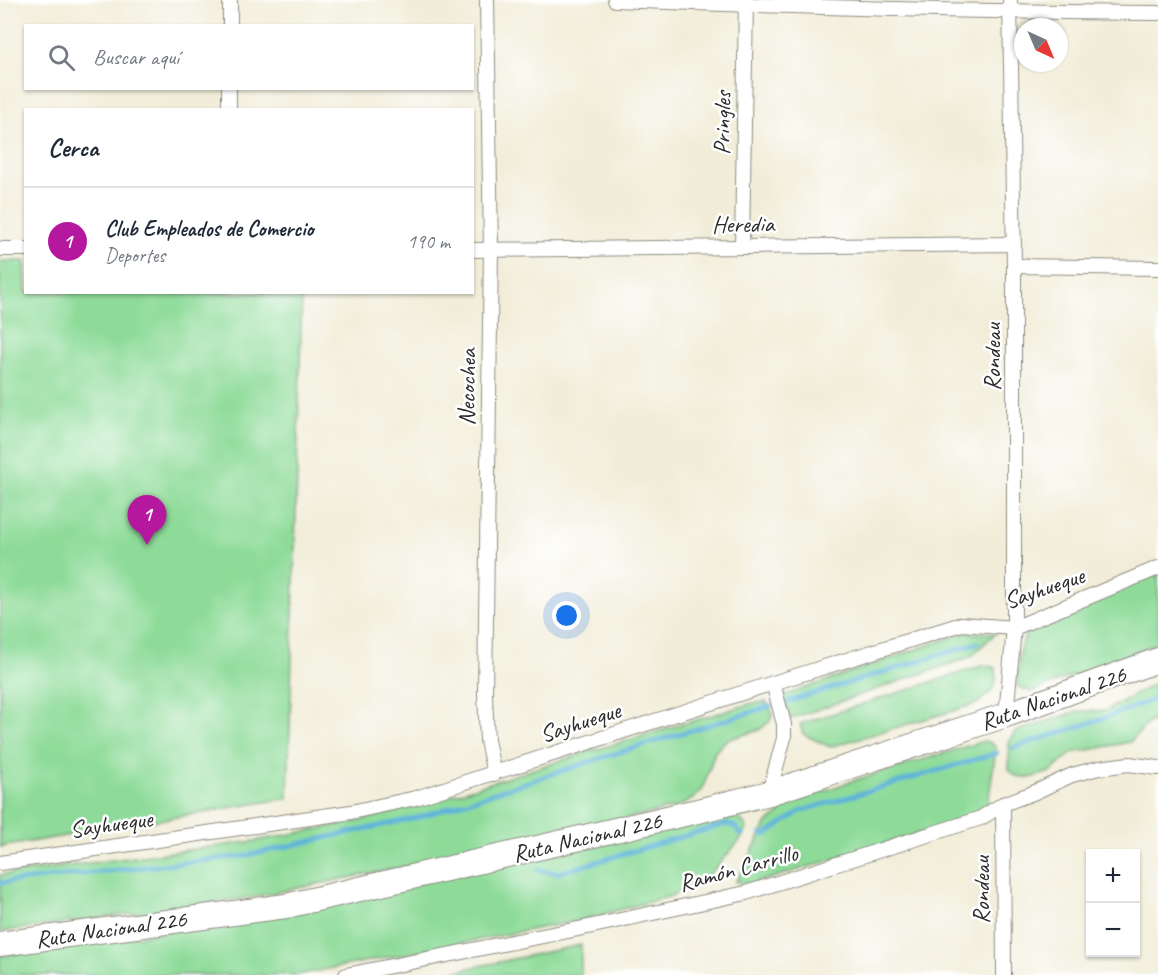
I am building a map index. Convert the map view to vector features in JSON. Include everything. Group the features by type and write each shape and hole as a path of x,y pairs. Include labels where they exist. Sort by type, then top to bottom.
{"highway":[{"name":"Ruta Nacional 226","path":"0,944 286,906 695,812 769,793 1006,715 1158,660"}],"street":[{"path":"230,0 230,24"},
{"name":"Necochea","path":"487,0 491,250 485,694 487,740 494,774"},
{"path":"615,0 1010,6 1158,13"},
{"name":"Pringles","path":"742,247 746,3"},
{"name":"Rondeau","path":"1006,715 1014,628 1014,244 1010,6"},
{"path":"229,90 229,108"},
{"name":"Heredia","path":"474,250 1014,244"},
{"path":"0,249 24,249"},
{"path":"1014,266 1158,268"},
{"name":"Sayhueque","path":"0,863 351,812 416,798 962,624 1014,628 1158,568"},
{"path":"769,793 784,738 784,724 773,683"},
{"name":"Ramón Carrillo","path":"346,975 746,893 981,818 1003,804 1072,775 1129,764 1158,768"},
{"name":"Rondeau","path":"1003,804 1004,975"}],"green space":[{"path":"0,261 24,261 24,294 302,294 288,798 0,847"},
{"path":"1158,572 1158,643 1031,692 1017,686 1020,650 1028,627"},
{"path":"963,633 996,633 970,657 790,719 782,696"},
{"path":"985,665 996,668 996,681 990,693 976,704 830,747 803,734 800,724"},
{"path":"1158,682 1158,724 1150,721 1130,742 1072,753 1050,772 1030,778 1016,776 1009,770 1009,741 1015,732 1078,711 1105,711"},
{"path":"766,702 773,714 769,722 759,730 726,740 715,752 702,790 693,799 678,807 453,857 253,897 0,932 0,875 255,841 355,822 753,703"},
{"path":"984,741 996,748 988,804 976,816 752,884 736,882 767,823 792,803 849,782"},
{"path":"733,816 747,827 741,839 709,875 671,896 581,920 297,975 0,975 0,956 234,922"},
{"path":"581,945 581,975 436,975"}],"waterway":[{"path":"787,702 978,643"},
{"path":"1013,748 1158,698"},
{"path":"0,883 244,856 420,817 771,706"},
{"path":"761,834 766,835 801,811 997,753"},
{"path":"538,870 558,873 726,824 736,827 739,834 744,834"}],"place":[{"name":"Club Empleados de Comercio","path":"147,545"}]}
